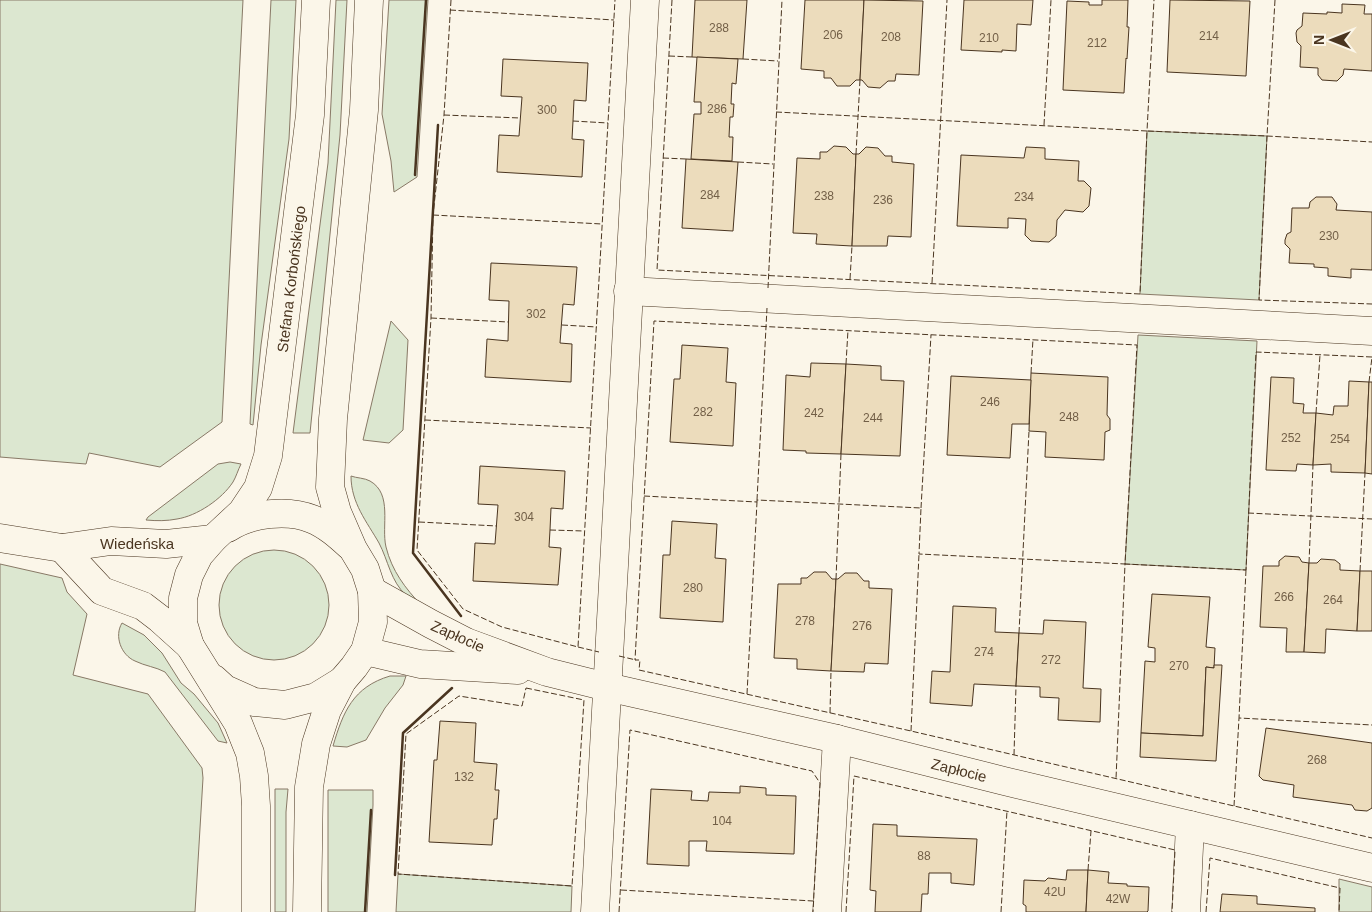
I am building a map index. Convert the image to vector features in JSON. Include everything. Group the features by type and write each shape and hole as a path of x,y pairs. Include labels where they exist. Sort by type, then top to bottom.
{"street":[{"name":"Stefana Korbońskiego","path":"256,912 256,806 250,753 238,723 196,657 183,623 183,598 189,575 198,556 242,512 258,488 268,456 310,115 316,0"},
{"name":"Stefana Korbońskiego","path":"307,912 309,787 316,744 327,710 342,681 364,651 373,622 372,591 365,569 353,549 337,512 330,487 334,410 364,110 369,0"},
{"path":"595,912 644,0"},
{"path":"628,291 1372,331"},
{"name":"Stefana Korbońskiego","path":"212,540 234,524 259,515 285,513 311,519 334,531 353,549"},
{"name":"Wiedeńska","path":"0,538 62,548 112,541 166,544 212,540"},
{"path":"62,548 102,592 143,606 160,619 196,657"},
{"name":"Zapłocie","path":"372,591 466,642 547,672 837,739 1004,781 1372,868"},
{"name":"Zapłocie","path":"364,651 420,664 547,672"},
{"name":"Stefana Korbońskiego","path":"196,657 225,689 254,702 285,705 316,697 342,681"},
{"path":"827,912 837,739"},
{"path":"1186,912 1190,825"}],"green space":[{"path":"0,0 243,0 222,422 160,467 89,453 86,464 0,457"},
{"path":"271,0 296,0 289,139 261,345 253,425 250,424"},
{"path":"336,0 347,0 340,135 310,433 293,433 328,163"},
{"path":"389,0 428,0 417,177 394,192 391,161 382,114"},
{"path":"1147,131 1267,136 1259,300 1140,294"},
{"path":"391,321 408,340 403,430 389,443 363,440"},
{"path":"1138,335 1257,341 1246,570 1125,564"},
{"path":"230,462 241,464 234,480 222,495 208,506 193,514 173,520 146,520 218,464"},
{"path":"351,476 370,481 382,494 385,511 385,539 389,556 400,579 422,606 401,590 397,584 379,543 357,504"},
{"path":"274,550 295,554 313,566 325,584 329,605 325,626 313,644 295,656 274,660 253,656 235,644 223,626 219,605 223,584 235,566 253,554"},
{"path":"0,564 62,578 67,592 87,614 73,675 148,694 202,768 195,912 0,912"},
{"path":"122,623 144,635 162,653 181,683 194,694 218,723 227,743 218,741 165,672 135,661 126,654 120,645 119,639"},
{"path":"390,676 406,676 403,685 385,708 366,740 347,747 333,746 341,722 351,702 367,687"},
{"path":"275,789 288,789 286,812 286,912 275,912"},
{"path":"328,790 373,790 367,912 328,912"},
{"path":"398,874 572,886 571,912 396,912"},
{"path":"1339,879 1372,887 1372,912 1339,912"}],"building":[{"path":"695,0 747,0 743,59 692,57"},
{"path":"805,0 864,0 860,80 856,80 850,86 837,86 831,78 824,78 824,71 801,69"},
{"path":"864,0 923,1 919,75 896,74 895,81 888,81 880,88 868,87 860,80"},
{"path":"964,0 1033,0 1031,25 1017,24 1016,51 961,50"},
{"path":"1102,0 1128,0 1127,27 1129,27 1124,93 1063,90 1067,1 1089,2 1089,5 1102,5"},
{"path":"1170,0 1250,1 1246,76 1167,72"},
{"path":"1342,4 1365,5 1364,14 1372,14 1372,71 1344,69 1343,75 1337,81 1322,80 1318,75 1318,68 1300,67 1301,46 1297,42 1296,33 1302,26 1303,13 1342,13"},
{"path":"697,57 738,59 736,84 732,83 731,104 734,104 733,117 730,117 729,137 733,137 732,161 691,159 694,114 701,114 701,102 694,102"},
{"path":"503,59 588,63 586,101 574,100 572,139 584,140 582,177 497,172 499,135 519,136 522,97 501,96"},
{"path":"834,146 846,147 853,154 856,154 852,246 816,244 817,234 793,233 797,158 820,159 820,152 827,152"},
{"path":"866,147 878,148 885,156 892,156 892,162 914,164 911,237 888,236 887,246 852,246 856,154 859,154"},
{"path":"1026,147 1045,148 1045,159 1079,161 1078,181 1084,181 1091,188 1089,206 1083,212 1065,210 1057,220 1056,236 1049,242 1031,241 1025,235 1026,219 1008,218 1008,228 957,226 961,155 1024,158"},
{"path":"686,159 738,162 733,231 682,228"},
{"path":"1316,197 1332,197 1337,204 1336,210 1372,212 1372,270 1351,269 1351,278 1328,276 1328,268 1314,267 1314,264 1289,263 1290,249 1285,244 1285,240 1287,234 1291,232 1292,208 1309,208 1310,202"},
{"path":"491,263 577,267 574,305 563,304 560,343 572,344 571,382 485,377 487,339 508,341 509,301 489,300"},
{"path":"682,345 728,348 726,382 736,383 733,446 670,442 674,379 680,379"},
{"path":"811,363 846,364 841,454 783,450 786,375 810,377"},
{"path":"846,364 881,366 881,380 904,381 900,456 841,454"},
{"path":"1031,373 1108,377 1107,415 1110,419 1110,430 1105,432 1104,460 1045,457 1046,432 1029,431"},
{"path":"951,376 1031,380 1029,424 1012,424 1010,458 947,455"},
{"path":"1271,377 1294,378 1293,403 1304,404 1303,413 1316,413 1313,465 1297,464 1296,471 1266,470"},
{"path":"1349,381 1369,382 1365,473 1331,472 1331,464 1313,465 1316,413 1333,415 1334,406 1348,406"},
{"path":"1369,382 1372,382 1372,474 1365,473"},
{"path":"480,466 565,471 563,509 551,508 549,547 561,548 558,585 473,581 475,543 495,544 498,505 478,504"},
{"path":"672,521 717,524 715,558 726,559 723,622 660,618 663,555 670,555"},
{"path":"1285,556 1299,557 1302,562 1309,563 1304,652 1286,652 1287,628 1260,627 1263,566 1279,566 1279,561"},
{"path":"1321,559 1335,560 1340,564 1340,570 1360,571 1357,631 1326,629 1325,653 1304,652 1309,563 1317,563"},
{"path":"1360,571 1372,571 1372,631 1357,631"},
{"path":"814,572 826,572 832,579 836,579 831,671 797,669 797,659 774,658 778,584 801,584 801,578 807,578"},
{"path":"845,573 857,573 864,581 869,581 869,588 892,589 888,664 865,663 864,672 831,671 836,579"},
{"path":"1152,594 1210,597 1206,647 1215,648 1214,668 1206,667 1203,736 1141,733 1145,661 1155,662 1155,648 1148,647"},
{"path":"953,606 996,608 995,632 1019,633 1016,686 974,684 972,706 930,703 932,671 950,672"},
{"path":"1044,620 1086,622 1083,688 1101,689 1100,722 1058,720 1059,698 1040,697 1040,687 1016,686 1019,633 1043,634"},
{"path":"1214,665 1222,665 1216,761 1140,757 1141,733 1203,736 1206,667 1214,668"},
{"path":"440,721 476,723 474,762 497,764 495,790 499,790 497,819 494,819 492,845 429,842 434,760 437,760"},
{"path":"1266,728 1372,743 1372,808 1367,811 1355,810 1352,805 1293,797 1294,785 1263,780 1259,776"},
{"path":"740,786 766,788 766,795 796,796 794,854 706,851 707,841 689,841 689,866 647,864 651,789 692,791 691,800 708,801 709,792 740,793"},
{"path":"873,824 897,825 897,836 977,839 974,885 951,883 951,873 929,873 928,894 922,894 921,912 875,912 876,891 870,890"},
{"path":"1067,870 1088,870 1086,912 1026,912 1026,906 1023,904 1024,880 1045,881 1048,878 1066,880"},
{"path":"1088,870 1109,872 1108,883 1149,887 1148,911 1086,912"},
{"path":"1222,894 1257,896 1257,904 1315,908 1315,912 1220,912"}],"fence":[{"path":"451,0 444,115 433,215 431,318 417,550 463,609 502,627 578,647 615,0"},
{"path":"672,0 657,270 1140,294 1147,131 1267,136 1259,300 1372,304"},
{"path":"768,288 782,0"},
{"path":"932,283 947,0"},
{"path":"1044,125 1051,0"},
{"path":"776,112 1147,131 1154,0"},
{"path":"1275,0 1267,136 1372,142"},
{"path":"450,10 614,20"},
{"path":"669,56 692,57"},
{"path":"743,59 778,61"},
{"path":"856,154 860,80"},
{"path":"444,115 520,118"},
{"path":"573,121 608,123"},
{"path":"663,158 686,159"},
{"path":"738,162 773,164"},
{"path":"433,215 602,224"},
{"path":"850,279 852,246"},
{"path":"757,500 767,308"},
{"path":"431,318 508,322"},
{"path":"1372,357 1256,352 1246,570 1125,564 1137,345 654,321 635,660 640,660 639,670 1372,838"},
{"path":"562,325 597,327"},
{"path":"846,364 848,330"},
{"path":"921,508 931,335"},
{"path":"1031,373 1033,339"},
{"path":"1316,413 1320,355"},
{"path":"1369,382 1372,357"},
{"path":"425,420 591,428"},
{"path":"1019,633 1029,431"},
{"path":"836,579 841,454"},
{"path":"1309,563 1313,465"},
{"path":"1360,571 1365,473"},
{"path":"644,496 921,508 919,554 1125,564 1116,779"},
{"path":"747,694 757,502"},
{"path":"1248,513 1372,519"},
{"path":"419,522 497,526"},
{"path":"550,530 584,531"},
{"path":"911,731 919,554"},
{"path":"1246,570 1239,718 1372,725"},
{"path":"578,647 599,652"},
{"path":"619,656 636,660"},
{"path":"830,713 831,671"},
{"path":"1014,755 1016,686"},
{"path":"526,688 584,700 572,886 398,874 406,734 459,696 522,706 526,688"},
{"path":"1234,806 1239,718"},
{"path":"619,912 630,730 812,771 820,783 813,912"},
{"path":"846,912 854,776 1175,850 1172,912"},
{"path":"1001,912 1007,811"},
{"path":"1088,870 1091,831"},
{"path":"1206,912 1210,858 1340,888 1339,912"},
{"path":"621,890 813,901"}],"wall":[{"path":"415,175 426,0"},
{"path":"438,125 413,553 461,616"},
{"path":"395,875 403,733 452,688"},
{"path":"365,912 371,810"}]}
